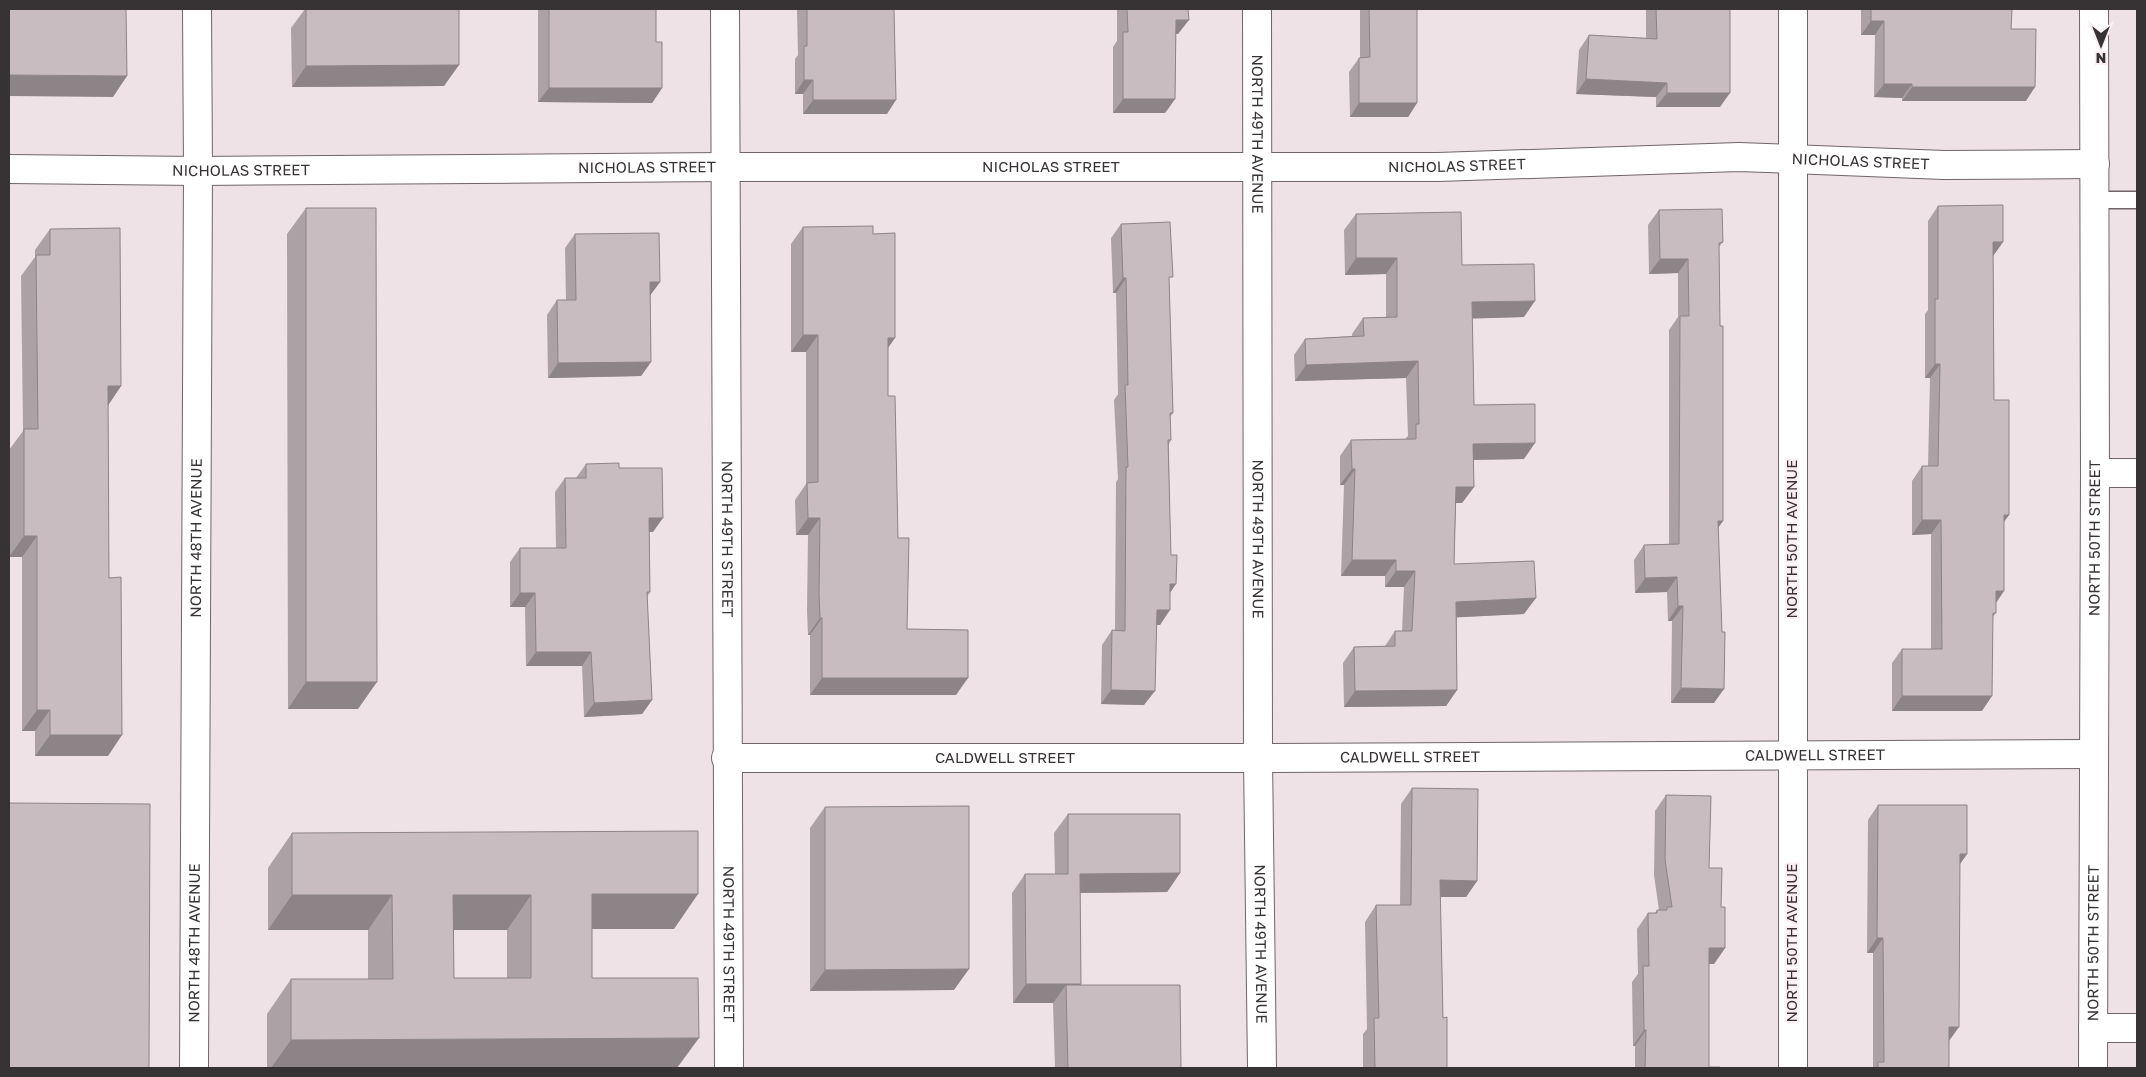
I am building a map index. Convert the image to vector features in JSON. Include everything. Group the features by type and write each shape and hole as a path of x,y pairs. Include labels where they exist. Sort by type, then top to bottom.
{"street":[{"name":"NORTH 48TH AVENUE","path":"194,1068 197,9"},
{"name":"NORTH 49TH STREET","path":"725,9 726,758 729,1068"},
{"name":"NORTH 49TH AVENUE","path":"1257,9 1258,758 1262,1068"},
{"name":"NORTH 50TH AVENUE","path":"1792,9 1793,1068"},
{"name":"NORTH 50TH STREET","path":"2092,1068 2096,473 2094,9"},
{"name":"NICHOLAS STREET","path":"9,169 198,171 724,167 1438,167 1739,157 1944,165 2095,164"},
{"path":"2096,473 2137,473"},
{"name":"CALDWELL STREET","path":"726,758 1258,758 2094,754"},
{"path":"2093,1028 2137,1028"}],"lane":[{"path":"2095,200 2137,200"}],"building":[{"path":"9,9 126,9 127,76 9,75"},
{"path":"306,9 459,9 459,65 306,66"},
{"path":"549,9 656,9 656,42 662,42 662,88 549,88"},
{"path":"807,9 894,9 896,100 813,100 813,80 804,80 804,46 807,46"},
{"path":"1127,9 1188,9 1189,20 1176,20 1175,99 1123,99 1123,32 1128,32"},
{"path":"1369,9 1417,9 1417,103 1359,103 1359,58 1370,57"},
{"path":"1656,9 1730,9 1730,93 1667,93 1667,83 1586,79 1589,35 1657,39"},
{"path":"1871,9 2012,9 2011,29 2036,29 2035,87 1912,87 1912,84 1884,84 1884,21 1871,21"},
{"path":"2003,205 2003,242 1993,242 1994,400 2009,400 2009,515 2004,515 2004,591 1996,591 1996,613 1993,613 1992,696 1902,696 1902,649 1942,649 1941,520 1922,520 1922,466 1938,466 1940,364 1935,364 1935,299 1938,299 1938,206"},
{"path":"306,208 376,208 377,682 306,682"},
{"path":"1722,209 1723,242 1719,243 1720,326 1723,326 1723,521 1718,521 1722,632 1725,632 1724,689 1681,688 1683,606 1678,606 1677,577 1645,578 1644,545 1679,544 1680,316 1689,316 1688,259 1660,259 1659,210"},
{"path":"1461,212 1462,265 1534,264 1535,301 1472,302 1474,405 1535,404 1535,443 1473,444 1474,487 1456,487 1454,564 1534,561 1536,598 1456,602 1457,690 1355,691 1354,647 1395,646 1395,631 1412,631 1415,571 1396,571 1396,560 1352,560 1355,469 1352,469 1351,440 1416,439 1416,424 1419,424 1418,361 1306,365 1305,339 1364,336 1363,318 1397,317 1397,258 1356,258 1356,214"},
{"path":"1170,222 1173,277 1169,277 1173,413 1170,413 1171,440 1168,440 1171,555 1177,555 1176,584 1170,584 1170,610 1157,610 1155,691 1111,690 1112,630 1125,631 1126,467 1128,467 1125,385 1128,385 1126,278 1123,278 1121,224"},
{"path":"873,226 873,234 895,233 895,338 888,338 888,396 895,396 898,538 909,538 907,629 968,630 968,678 822,678 822,618 820,618 819,594 820,518 808,518 807,483 818,482 818,335 803,335 803,227"},
{"path":"120,228 121,386 108,386 109,578 121,577 122,735 50,735 50,710 37,710 37,536 24,536 24,429 38,429 36,255 50,255 50,229"},
{"path":"659,233 660,282 650,282 651,362 558,363 557,300 576,300 575,234"},
{"path":"619,463 619,468 662,468 663,518 649,518 650,592 647,592 652,700 594,703 591,652 536,652 535,593 520,593 520,548 566,548 565,478 586,478 586,464"},
{"path":"1412,788 1478,789 1477,881 1440,880 1443,1018 1447,1017 1447,1068 1375,1068 1374,1018 1379,1018 1376,905 1411,905"},
{"path":"1666,795 1711,796 1709,868 1722,868 1721,907 1725,907 1725,948 1709,948 1709,1067 1720,1068 1645,1068 1646,1030 1644,1030 1643,966 1649,966 1648,913 1657,913 1657,910 1667,910 1667,907 1672,907 1665,860"},
{"path":"9,803 150,804 149,1068 9,1068"},
{"path":"1878,805 1967,805 1967,854 1960,854 1959,1027 1949,1027 1949,1068 1878,1068 1878,1062 1884,1062 1883,938 1877,938"},
{"path":"969,806 969,969 825,970 825,807"},
{"path":"1068,814 1180,814 1180,873 1080,874 1081,984 1026,984 1025,874 1068,874"},
{"path":"698,831 698,894 592,894 592,978 698,978 699,1038 291,1040 291,979 393,979 392,895 292,895 292,833","holes":["453,895 531,895 531,978 454,978"]},
{"path":"1066,985 1180,985 1181,1068 1068,1068"}]}
